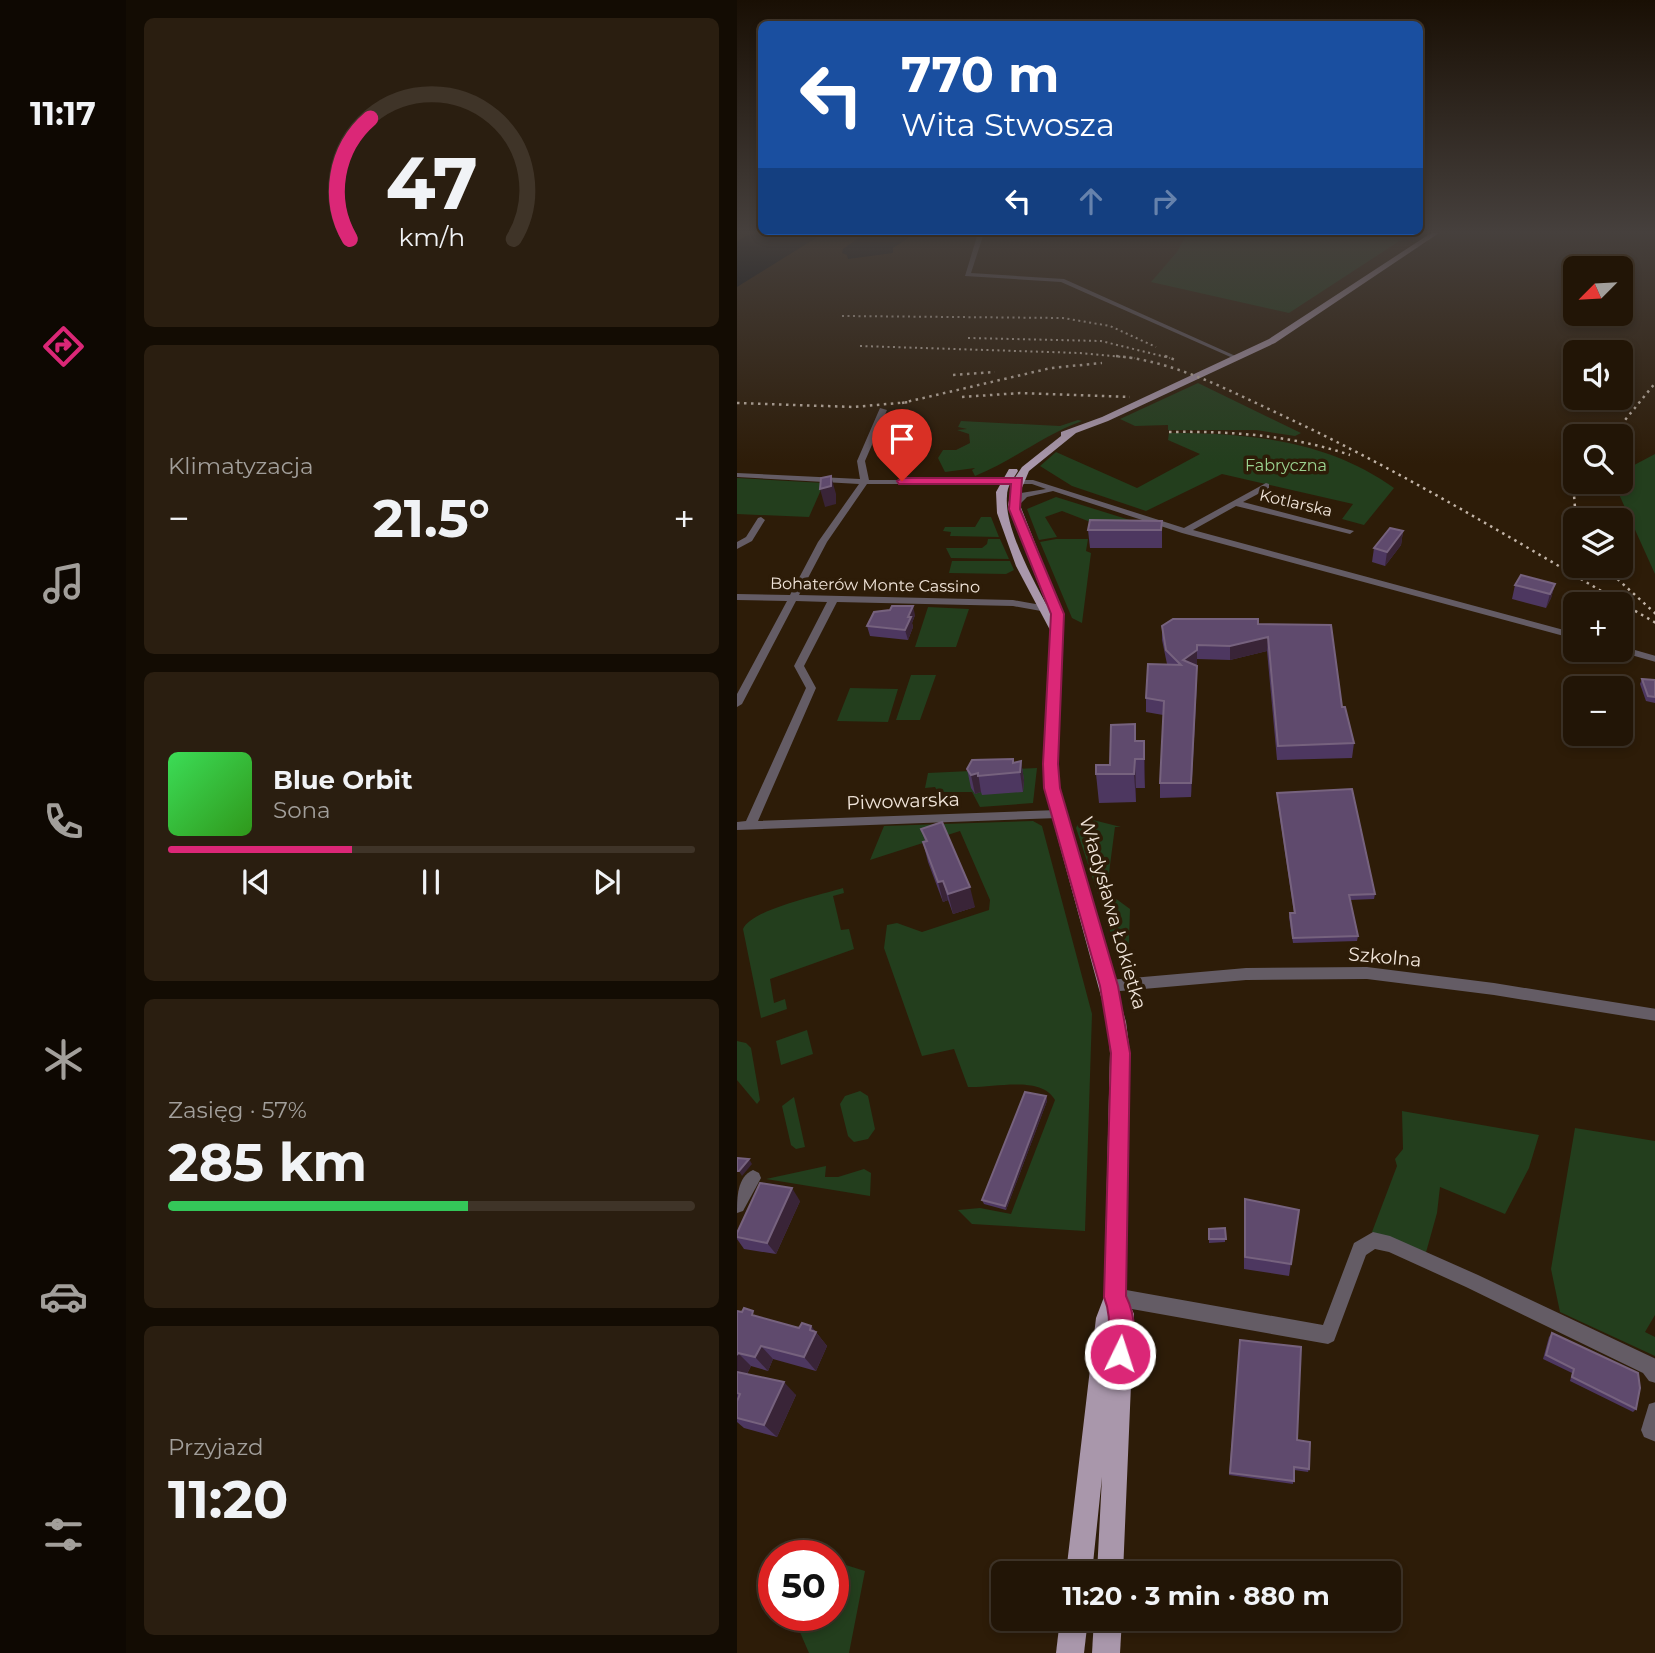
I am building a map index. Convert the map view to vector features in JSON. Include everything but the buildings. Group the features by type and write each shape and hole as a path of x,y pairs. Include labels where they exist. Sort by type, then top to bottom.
{"main road":[{"path":"1055,628 1041,608 1002,511 1010,484 1038,456 1070,435 1237,358 1280,336 1319,310"},
{"name":"Władysława Łokietka","path":"1010,484 1014,505 1056,611 1057,660 1050,764 1058,814 1109,986 1120,1053 1115,1297 1107,1318 1080,1561"},
{"name":"Władysława Łokietka","path":"1111,1561 1123,1314 1115,1297"},
{"path":"1069,1653 1072,1631"},
{"path":"1106,1653 1107,1631"}],"street":[{"path":"1130,310 1237,358"},
{"path":"737,704 823,542 865,482 861,461 883,410"},
{"path":"737,475 865,482 1010,484 1060,492 1185,531 1563,633"},
{"path":"1010,484 1060,492"},
{"path":"1185,531 1266,486"},
{"path":"1014,505 1024,495 1050,491"},
{"name":"Kotlarska","path":"1235,503 1350,531"},
{"path":"737,546 749,539 761,520"},
{"path":"1013,603 1024,599 1033,589"},
{"name":"Bohaterów Monte Cassino","path":"737,597 1013,603 1041,608"},
{"name":"Piwowarska","path":"833,600 799,666 811,688 743,826 1058,814"},
{"path":"1633,653 1655,659"},
{"name":"Szkolna","path":"1109,986 1229,974 1367,973 1494,989 1655,1015"},
{"path":"737,1205 753,1178"},
{"path":"1115,1297 1328,1335 1360,1250 1373,1240 1390,1244 1484,1287 1650,1366 1655,1374"},
{"path":"1655,1411 1651,1430 1655,1433"}],"green space":[{"path":"1198,383 1301,433 1295,436 1256,430 1168,430 1168,425 1135,426 1120,419"},
{"path":"961,421 1060,426 1082,421 1054,433 975,476 972,470 975,468 945,472 938,458 943,450 956,450 970,443 969,434 957,430 967,429 958,427"},
{"name":"Fabryczna","path":"1169,433 1228,435 1286,442 1342,459 1394,488 1364,525 1342,519 1353,504 1222,474 1146,511 1072,486 1040,466 1056,452 1137,488 1200,454 1168,440"},
{"path":"1655,454 1655,574 1633,525 1633,508 1625,508 1619,494 1633,494 1633,466"},
{"path":"737,478 824,483 809,517 737,514"},
{"path":"1056,497 1133,521 1106,528 1062,511 1045,517 1057,537 1039,540 1027,509"},
{"path":"981,517 991,517 999,537 950,536 951,532 943,531 945,527 975,527"},
{"path":"988,539 1000,539 1009,559 951,558 946,548 982,548"},
{"path":"1088,539 1086,551 1091,553 1082,623 1072,618 1040,542"},
{"path":"952,561 1010,561 1014,570 1006,574 949,573"},
{"path":"928,607 969,609 956,647 915,647"},
{"path":"911,675 936,675 920,720 896,720"},
{"path":"850,688 898,689 888,722 837,721"},
{"path":"1037,768 1033,803 980,807 972,792 938,792 935,787 925,788 928,773"},
{"path":"1089,819 1121,827 1115,827 1107,888 1108,893 1130,909 1128,970 1122,967 1076,828 1080,820"},
{"path":"1033,821 1042,826 1092,1014 1085,1231 972,1224 958,1210 980,1208 1011,1214 1055,1100 1048,1092 1028,1085 968,1087 954,1049 922,1056 884,948 887,925 897,923 922,932 989,910 990,900 960,831 870,860 884,826"},
{"path":"843,888 844,893 833,896 841,930 849,929 854,949 770,979 774,1003 785,999 787,1009 761,1018 743,929 759,915 773,909"},
{"path":"807,1030 813,1054 781,1065 776,1041"},
{"path":"737,1041 746,1043 751,1048 760,1100 757,1104 737,1080"},
{"path":"860,1091 868,1096 875,1129 868,1139 854,1142 848,1136 840,1104 845,1096"},
{"path":"794,1097 805,1147 796,1149 791,1145 782,1106"},
{"path":"1402,1111 1539,1135 1529,1168 1505,1214 1440,1187 1437,1213 1425,1256 1372,1232 1397,1166 1395,1159 1403,1149"},
{"path":"1575,1128 1655,1141 1655,1315 1645,1332 1655,1337 1655,1356 1560,1312 1551,1269"},
{"path":"826,1166 825,1177 838,1177 864,1169 871,1173 870,1196 766,1179"},
{"path":"849,1566 865,1571 849,1653 809,1653 799,1631 849,1631"}],"railway":[{"path":"842,316 1063,318 1110,326 1156,347"},
{"path":"968,338 1101,341 1170,358"},
{"path":"860,346 1121,357"},
{"path":"1116,356 1121,357"},
{"path":"1165,356 1178,361"},
{"path":"1121,357 1135,358"},
{"path":"1121,357 1158,363 1198,377 1373,460 1656,623"},
{"path":"904,403 1051,368 1102,363"},
{"path":"953,375 995,372"},
{"path":"1622,424 1656,382"},
{"path":"962,397 1020,393 1130,397"},
{"path":"904,403 910,402"},
{"path":"737,403 854,407 904,403"},
{"path":"1169,432 1261,436 1306,443 1350,455"},
{"path":"1574,494 1575,508"},
{"path":"1616,578 1656,614"}],"route":[{"path":"902,481 1018,480 1014,489 1015,509 1057,614 1050,776 1058,814 1109,986 1120,1053 1115,1297 1123,1314 1120,1354"}]}
